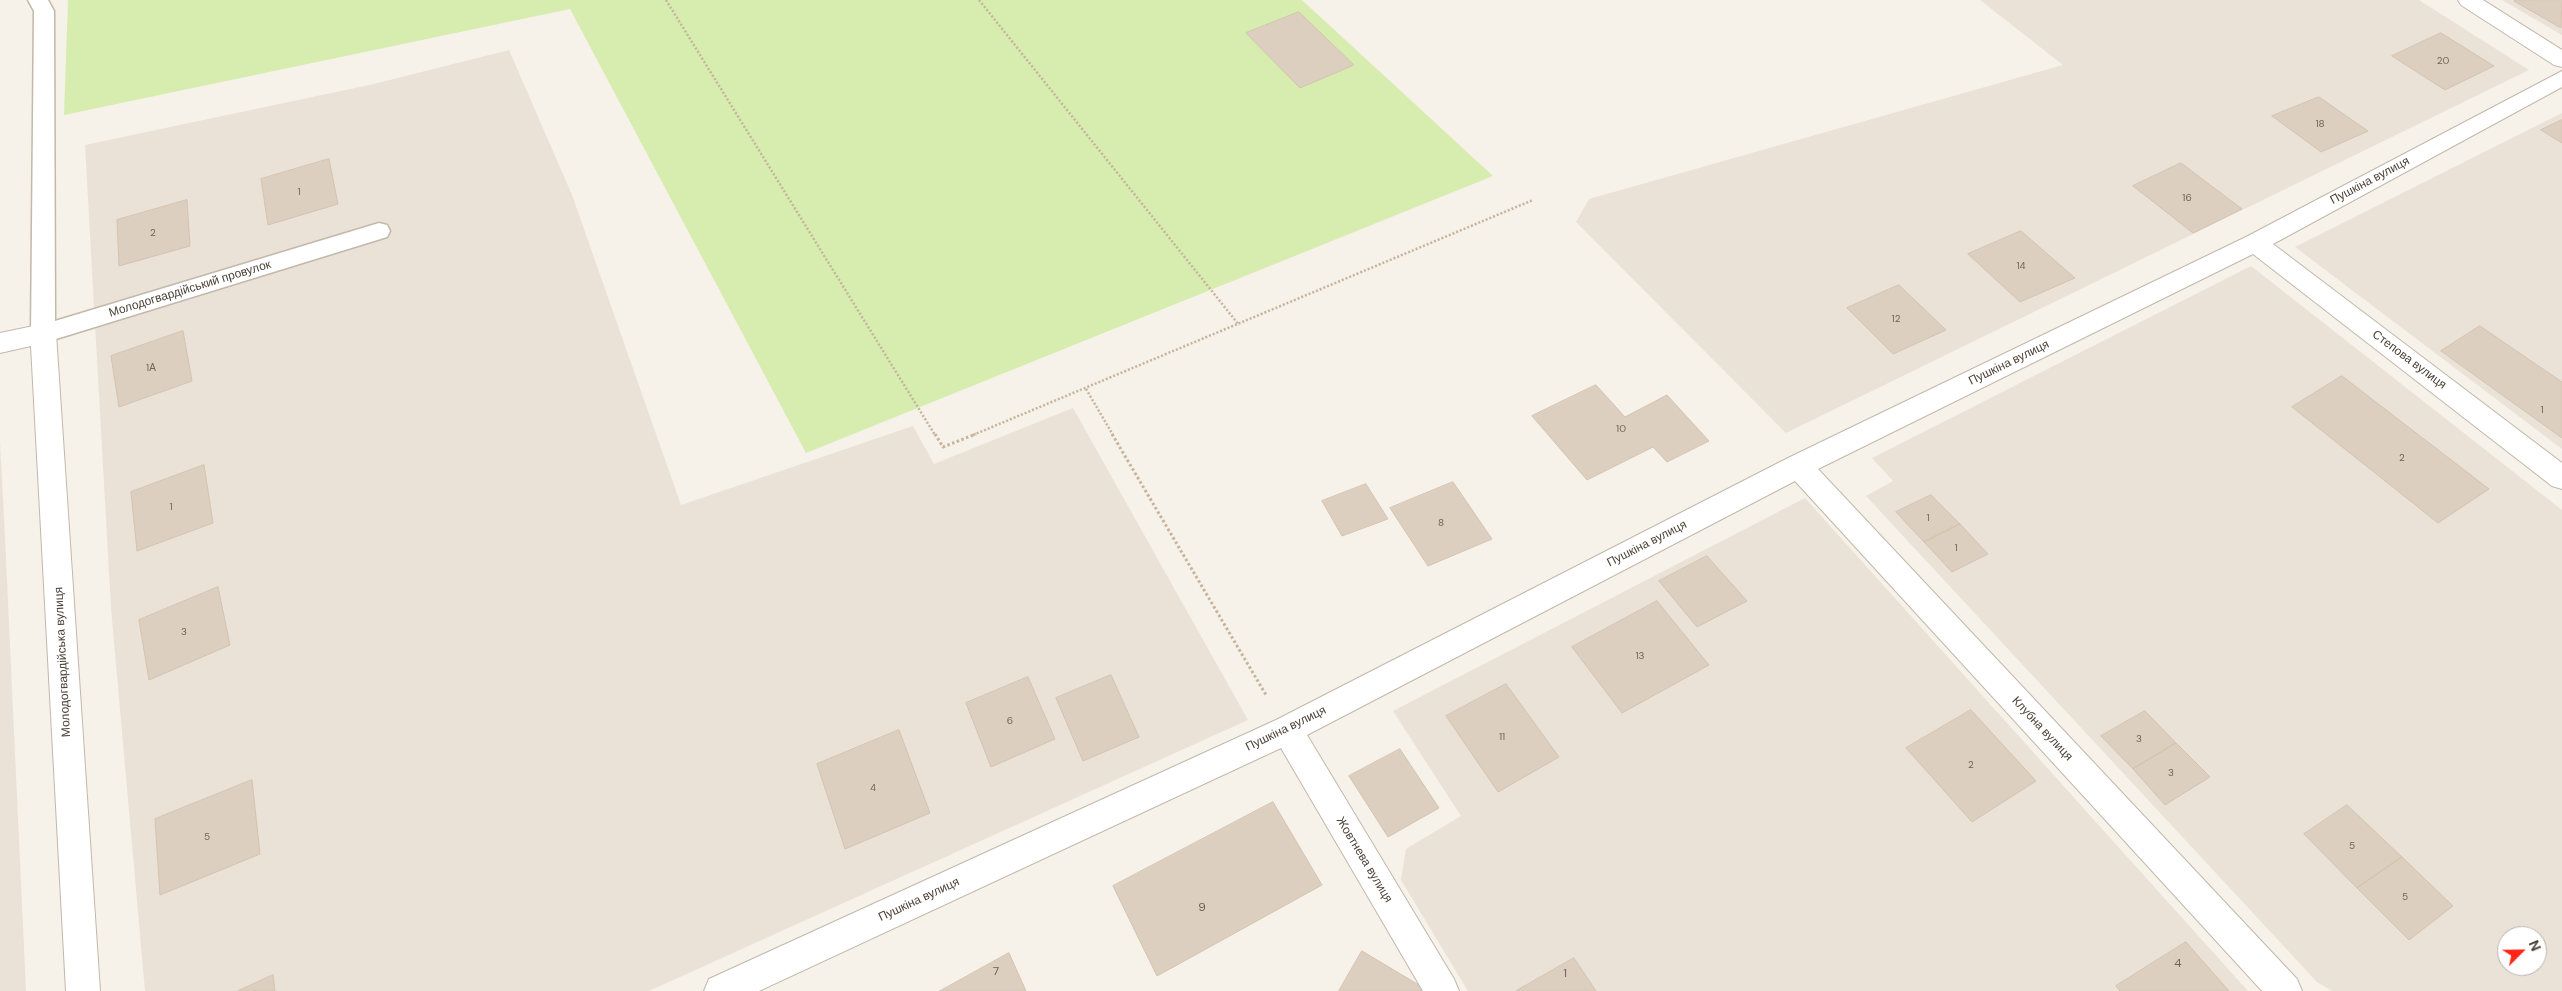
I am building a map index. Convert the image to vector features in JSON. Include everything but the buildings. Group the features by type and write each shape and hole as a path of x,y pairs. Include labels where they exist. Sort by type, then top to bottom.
{"street":[{"path":"2468,0 2562,60"},
{"name":"Пушкіна вулиця","path":"721,991 1286,730 1798,466 2255,243 2562,78"},
{"name":"Степова вулиця","path":"2255,243 2562,478"},
{"name":"Молодогвардійський провулок","path":"0,343 43,334"},
{"name":"Молодогвардійська вулиця","path":"43,334 83,991"},
{"name":"Клубна вулиця","path":"1798,466 2285,991"},
{"name":"Жовтнева вулиця","path":"1286,730 1442,991"}],"lane":[{"path":"38,0 44,11 43,334"},
{"name":"Молодогвардійський провулок","path":"43,334 379,231"}],"path":[{"path":"666,0 943,447 1239,325 1533,200"},
{"path":"979,0 1239,325"},
{"path":"1086,389 1286,730"}],"shaded area":[{"path":"1980,0 2419,0 2529,70 1786,433 1576,222 1589,199 2063,65"},
{"path":"2502,0 2562,0 2562,35"},
{"path":"509,50 572,195 681,505 913,426 934,464 1073,408 1248,720 649,991 145,991 111,608 85,145 374,84"},
{"path":"2562,113 2562,449 2295,247"},
{"path":"2251,266 2562,510 2562,991 2332,991 2317,982 1866,496 1893,481 1872,458"},
{"path":"0,442 5,538 26,991 0,991"},
{"path":"1805,498 2248,991 1468,991 1401,880 1406,849 1461,816 1393,711"}],"green space":[{"path":"68,0 1302,0 1493,176 806,453 570,9 64,115"}]}
